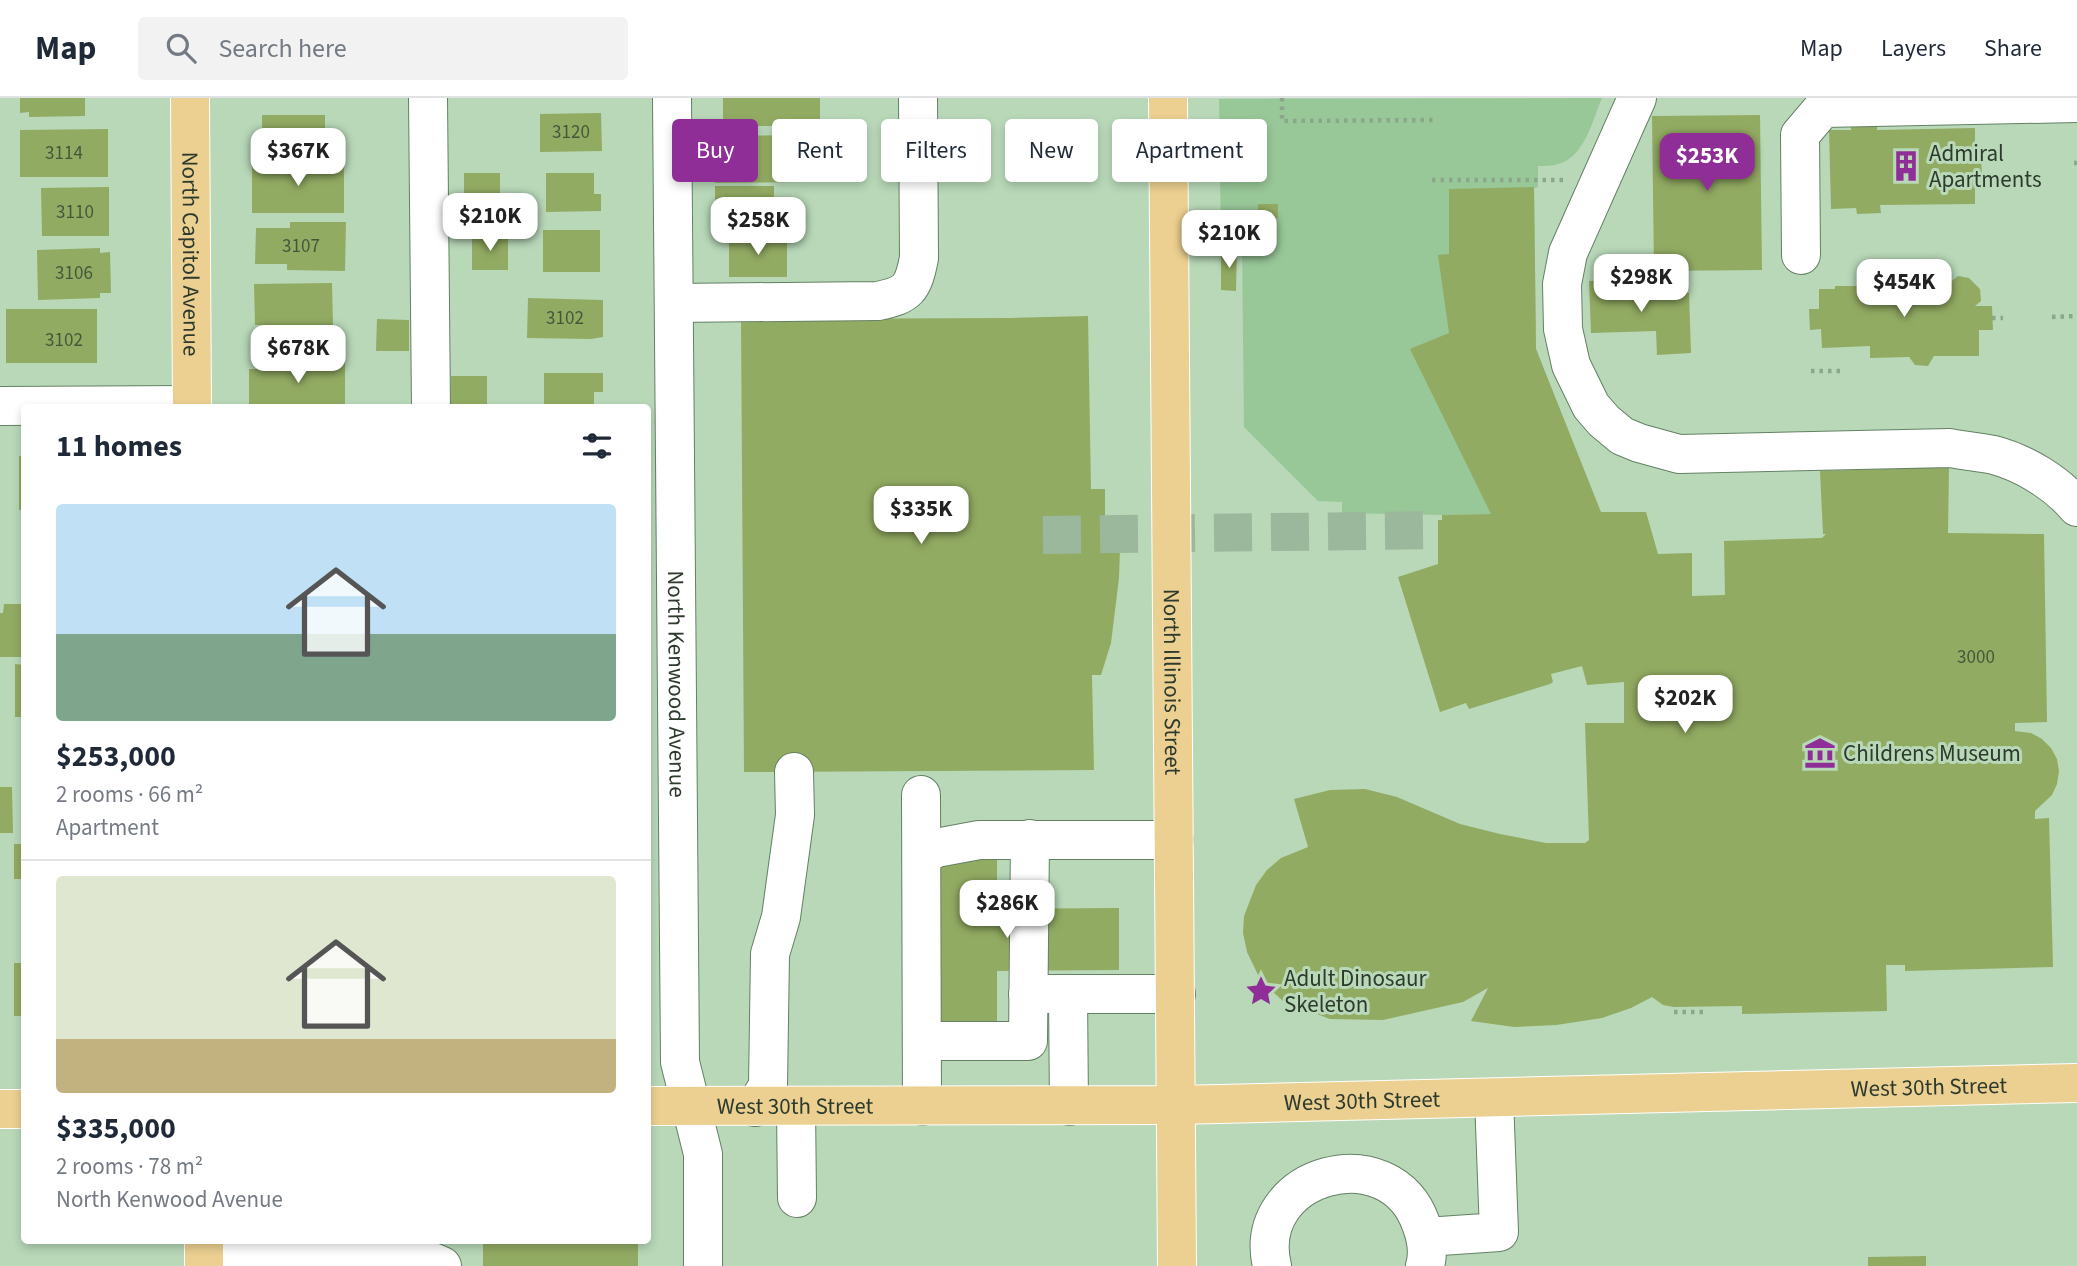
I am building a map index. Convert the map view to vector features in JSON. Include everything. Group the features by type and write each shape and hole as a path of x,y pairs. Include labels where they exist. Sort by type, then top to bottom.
{"main road":[{"name":"North Capitol Avenue","path":"190,98 192,404"},
{"name":"North Illinois Street","path":"1168,98 1177,1266"},
{"name":"West 30th Street","path":"651,1106 1176,1105 2077,1083"},
{"path":"0,1109 21,1109"}],"street":[{"path":"428,98 431,404"},
{"name":"North Kenwood Avenue","path":"672,98 674,303 662,588 680,1062 703,1154 703,1266"},
{"path":"674,303 878,301 900,297 915,276 919,258 918,98"},
{"path":"1637,98 1568,253 1562,284 1563,329 1571,365 1591,406 1604,421 1622,436 1679,454 1950,449 1995,456 2025,468 2056,486 2077,507"},
{"path":"1801,255 1800,135 1823,108 2077,103"},
{"path":"0,406 21,406"},
{"path":"755,1107 768,1086 770,954 781,917 795,815 794,772"},
{"path":"921,795 922,1106"},
{"path":"922,856 936,848 957,844 1030,839 1174,841"},
{"path":"922,1041 1028,1041 1030,839"},
{"path":"1028,994 1176,994"},
{"path":"1068,994 1069,1106"},
{"path":"1272,1266 1271,1234 1280,1212 1295,1193 1315,1180 1338,1173 1362,1174 1384,1181 1404,1195 1418,1214 1425,1251 1499,1233 1494,1098"},
{"path":"796,1107 797,1198"},
{"path":"204,1257 433,1262 442,1266"}],"path":[{"path":"1282,98 1282,121 1435,120"},
{"path":"1432,180 1600,180"},
{"path":"2052,317 2077,316"},
{"path":"1992,318 2003,318"},
{"path":"1811,371 1840,371"},
{"path":"1674,1012 1706,1012"}],"green space":[{"path":"1602,98 1587,135 1576,152 1558,164 1538,166 1538,187 1534,188 1536,349 1585,474 1491,514 1342,513 1342,502 1318,501 1244,427 1242,243 1221,242 1220,182 1267,182 1267,119 1219,119 1219,99"}],"building":[{"path":"20,98 85,98 85,116 29,117 29,112 20,113"},
{"path":"723,98 820,98 820,119 772,119 772,126 758,126 758,119 723,119"},
{"path":"601,113 602,151 540,152 540,114"},
{"path":"262,115 325,115 325,155 262,156"},
{"path":"1760,115 1762,270 1654,271 1652,116"},
{"name":"Admiral Apartments","path":"1851,123 1877,123 1877,130 1975,128 1975,144 1981,149 1982,182 1975,188 1975,204 1880,205 1881,213 1857,214 1856,208 1831,209 1829,130 1851,130"},
{"path":"108,129 108,177 20,177 20,130"},
{"path":"758,135 772,135 772,182 798,182 715,183 758,182"},
{"path":"252,163 344,163 344,213 252,213"},
{"path":"464,173 500,173 500,208 464,208"},
{"path":"546,173 594,173 594,194 601,194 601,211 546,212"},
{"path":"715,186 774,186 774,230 715,230"},
{"path":"109,187 109,236 42,236 41,188"},
{"name":"Childrens Museum","path":"1534,187 1536,349 1601,512 1646,512 1658,554 1692,553 1692,596 1725,595 1724,541 1822,538 1826,534 1823,534 1820,471 1949,467 1948,533 2044,534 2047,722 2015,723 2015,731 2031,733 2042,739 2057,759 2059,771 2052,795 2035,811 2035,819 2049,818 2053,967 1905,971 1905,965 1886,965 1887,1011 1742,1014 1742,1006 1674,1007 1663,1005 1652,997 1602,1018 1556,1025 1514,1027 1471,1021 1488,988 1463,1002 1383,1020 1330,1019 1283,1001 1261,981 1247,952 1243,933 1244,916 1256,885 1267,870 1281,858 1308,847 1294,799 1330,790 1365,789 1397,797 1460,824 1500,834 1546,843 1585,843 1589,840 1585,723 1624,723 1624,682 1587,685 1582,666 1551,674 1553,682 1550,684 1469,709 1466,703 1440,712 1398,577 1438,564 1438,520 1442,520 1442,515 1491,514 1410,349 1449,333 1438,255 1449,254 1449,189"},
{"path":"1258,204 1278,204 1278,218 1258,218"},
{"path":"290,222 346,222 345,271 287,270 287,264 255,264 256,228 290,228"},
{"path":"543,230 600,230 600,272 543,272"},
{"path":"472,235 508,235 508,270 472,270"},
{"path":"729,237 787,237 787,277 729,277"},
{"path":"100,248 100,253 110,252 111,293 100,293 100,298 38,300 37,250"},
{"path":"1221,249 1237,249 1236,291 1221,290"},
{"path":"1958,276 1969,278 1980,289 1981,301 1975,306 1992,306 1993,330 1979,330 1979,356 1934,356 1928,366 1915,365 1909,357 1870,358 1870,346 1822,348 1821,329 1810,330 1809,309 1819,309 1819,289 1835,289 1835,286 1874,286 1874,282 1937,282 1937,285 1947,285"},
{"path":"1635,279 1635,299 1656,299 1656,294 1689,293 1691,353 1657,355 1656,331 1591,333 1589,281"},
{"path":"332,283 333,325 255,325 254,284"},
{"path":"528,298 603,300 603,337 527,338"},
{"path":"6,309 97,309 97,363 6,363"},
{"path":"1088,316 1091,489 1105,489 1105,520 1121,520 1119,578 1111,643 1101,675 1092,675 1094,770 744,772 741,319"},
{"path":"377,319 409,320 409,351 376,351"},
{"path":"259,362 345,362 345,404 249,404 249,369 259,369"},
{"path":"544,373 603,373 603,392 594,392 594,404 544,404"},
{"path":"451,376 487,376 487,404 451,404"},
{"path":"19,456 21,456 21,510"},
{"path":"4,604 21,604 21,657 0,657 0,613 3,613"},
{"path":"15,664 21,665 21,717 15,717"},
{"path":"0,787 12,787 13,833 0,833"},
{"path":"14,844 21,844 21,879 14,879"},
{"path":"937,857 997,857 997,909 1119,908 1119,970 997,971 997,1023 938,1024"},
{"path":"14,963 21,963 21,1016 14,1016"},
{"path":"483,1244 638,1244 638,1266 483,1266"},
{"path":"1926,1256 1926,1266 1868,1266 1868,1257"}],"tunnel":[{"path":"1043,535 1438,530"}],"place":[{"name":"Admiral Apartments","path":"1906,166"},
{"name":"Childrens Museum","path":"1820,753"},
{"name":"Adult Dinosaur Skeleton","path":"1261,991"}]}
